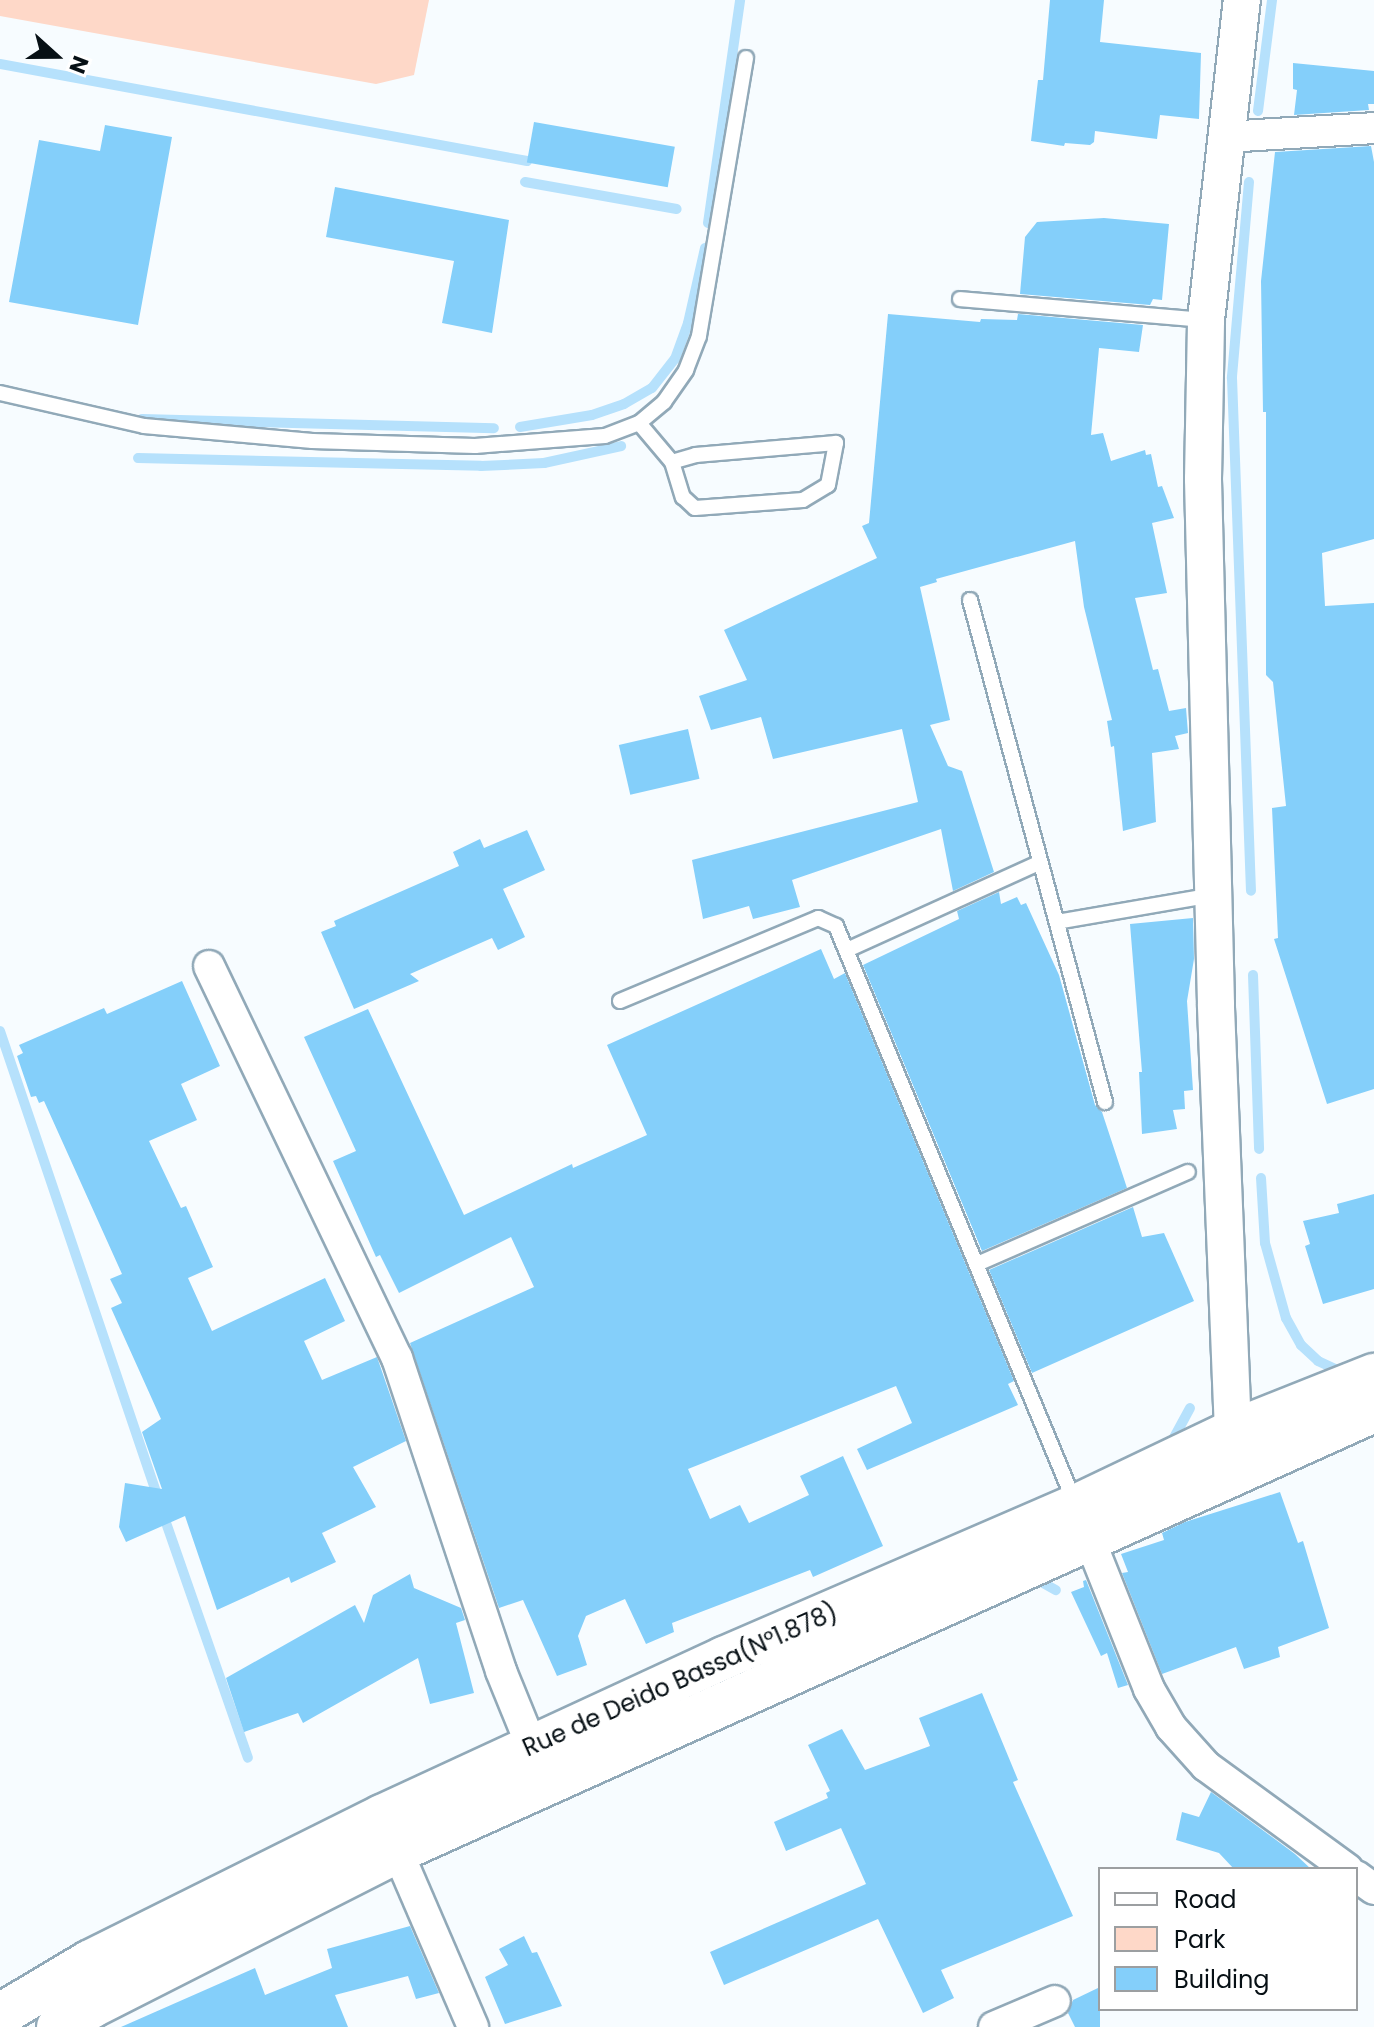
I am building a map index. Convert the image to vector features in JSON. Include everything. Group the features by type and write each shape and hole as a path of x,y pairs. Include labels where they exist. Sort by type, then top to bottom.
{"main road":[{"name":"Rue de Deido Bassa(N°1.878)","path":"0,2015 89,1962 390,1834 532,1747 724,1658 1083,1523 1239,1448 1374,1375"},
{"path":"1239,1448 1374,1411"},
{"path":"81,2020 390,1834 1083,1523"}],"street":[{"path":"1239,1448 1213,895 1203,479 1206,320 1224,137 1242,0"},
{"path":"1224,137 1374,128"},
{"path":"209,966 397,1358 501,1671 532,1747"},
{"path":"1083,1523 1149,1689 1171,1727 1206,1766 1344,1867"},
{"path":"390,1834 473,2027"},
{"path":"994,2027 1055,2001"}],"lane":[{"path":"0,393 144,426 312,441 475,446 605,436 639,423 664,402 686,370 699,336 746,58"},
{"path":"960,299 1206,320"},
{"path":"639,423 672,462 683,497 695,508 803,500 828,485 836,443 696,455 672,462"},
{"path":"970,600 1105,1102"},
{"path":"847,950 1039,863"},
{"path":"1057,922 1213,895"},
{"path":"620,1001 818,918 836,926 1083,1523"},
{"path":"977,1264 1188,1172"}],"green space":[{"path":"0,0 429,0 414,75 376,84 0,16"}],"building":[{"path":"1050,0 1104,0 1100,42 1201,53 1199,119 1160,115 1157,139 1095,131 1094,142 1090,145 1065,143 1064,146 1031,141 1038,80 1043,80"},
{"path":"1293,63 1374,71 1374,104 1368,104 1369,110 1294,115 1297,90 1293,89"},
{"path":"534,122 675,147 668,187 527,162"},
{"path":"105,125 172,137 138,325 9,302 39,140 100,151"},
{"path":"1371,146 1374,162 1374,539 1322,553 1325,606 1374,603 1374,1089 1327,1104 1274,939 1278,938 1272,808 1286,806 1273,682 1266,675 1266,412 1263,412 1261,281 1275,152"},
{"path":"335,187 509,220 492,333 442,323 454,261 326,237"},
{"path":"1104,218 1169,224 1162,300 1153,299 1150,305 1020,294 1025,237 1037,222"},
{"path":"888,314 980,322 981,319 1017,320 1018,314 1143,325 1139,352 1099,348 1091,435 1103,433 1111,461 1145,450 1146,455 1151,454 1158,487 1162,486 1174,518 1152,523 1167,593 1135,598 1153,670 1158,669 1169,711 1186,708 1188,733 1175,736 1179,749 1152,753 1156,822 1123,831 1114,746 1111,747 1107,721 1112,720 1084,607 1075,541 936,579 937,582 920,587 950,720 930,725 948,766 962,771 994,872 953,891 941,829 792,880 800,907 753,919 749,906 703,919 692,860 918,802 902,729 773,759 761,717 711,730 699,696 747,680 724,630 877,558 862,526 869,523"},
{"path":"688,729 699,779 630,795 619,745"},
{"path":"527,830 545,870 503,889 525,937 498,950 492,938 410,974 419,981 354,1009 321,932 336,926 334,921 459,866 453,852 480,839 484,848"},
{"path":"999,892 1001,904 1017,897 1021,905 1026,903 1059,975 1095,1105 1102,1112 1127,1188 982,1251 863,965 959,919 957,911"},
{"path":"1193,918 1194,959 1187,1001 1193,1090 1184,1091 1185,1109 1173,1110 1177,1129 1142,1134 1139,1072 1142,1072 1130,924"},
{"path":"821,949 834,979 845,973 1014,1381 1008,1384 1018,1405 867,1470 857,1449 912,1423 896,1386 688,1469 710,1519 740,1505 749,1523 809,1495 800,1476 843,1456 883,1546 813,1577 810,1570 672,1623 674,1632 646,1644 625,1599 586,1616 578,1636 587,1665 557,1676 523,1600 499,1608 410,1343 534,1287 511,1237 399,1293 380,1255 376,1257 333,1161 356,1151 304,1037 368,1009 464,1215 572,1164 573,1168 647,1135 607,1045"},
{"path":"182,981 220,1066 181,1084 197,1120 149,1141 181,1208 186,1206 213,1267 188,1278 212,1331 325,1278 345,1321 304,1341 322,1380 377,1357 406,1441 353,1467 376,1507 322,1533 336,1562 291,1583 289,1577 217,1610 185,1516 126,1542 119,1527 125,1483 162,1489 142,1432 161,1419 111,1308 122,1303 110,1279 122,1274 44,1101 39,1103 36,1096 31,1097 17,1056 23,1053 19,1045 104,1008 107,1014"},
{"path":"1374,1194 1374,1289 1323,1304 1305,1246 1310,1244 1303,1221 1339,1213 1337,1204"},
{"path":"1133,1207 1142,1237 1164,1233 1194,1301 1032,1373 989,1270"},
{"path":"1280,1492 1298,1543 1303,1541 1329,1628 1278,1647 1280,1657 1244,1669 1236,1647 1162,1674 1122,1573 1128,1572 1121,1554 1164,1540 1162,1533 1185,1522"},
{"path":"410,1574 414,1588 461,1608 465,1620 456,1623 474,1693 430,1704 418,1658 303,1723 298,1713 244,1732 226,1678 355,1605 364,1623 373,1595"},
{"path":"1086,1580 1128,1685 1118,1688 1107,1653 1101,1656 1071,1592 1084,1587 1083,1581"},
{"path":"982,1693 1018,1780 1013,1782 1073,1916 941,1970 954,1998 923,2013 878,1919 724,1985 710,1952 866,1884 841,1828 786,1851 774,1822 828,1798 826,1793 830,1791 808,1745 842,1729 865,1770 930,1746 919,1718"},
{"path":"1211,1792 1309,1867 1232,1867 1219,1853 1176,1840 1182,1812 1199,1817"},
{"path":"410,1926 439,1993 416,1999 408,1976 335,1995 348,2027 121,2027 255,1968 265,1995 332,1968 327,1949"},
{"path":"524,1936 532,1953 537,1952 562,2006 505,2024 485,1977 508,1965 499,1949"},
{"path":"1098,1988 1100,2027 1075,2027 1068,2013 1073,2000"}],"waterway":[{"path":"708,223 740,0"},
{"path":"1258,111 1272,0"},
{"path":"0,64 527,161"},
{"path":"525,182 677,209"},
{"path":"1249,182 1232,378 1251,891"},
{"path":"520,427 592,415 624,404 652,388 675,359 688,323 705,248"},
{"path":"142,419 494,428"},
{"path":"138,458 481,466 544,463 621,446"},
{"path":"1253,975 1259,1149"},
{"path":"0,1031 158,1499"},
{"path":"1261,1178 1265,1243 1286,1318 1301,1345 1318,1361 1335,1369"},
{"path":"1170,1445 1190,1408"},
{"path":"163,1514 248,1758"},
{"path":"1034,1578 1056,1590"}]}
